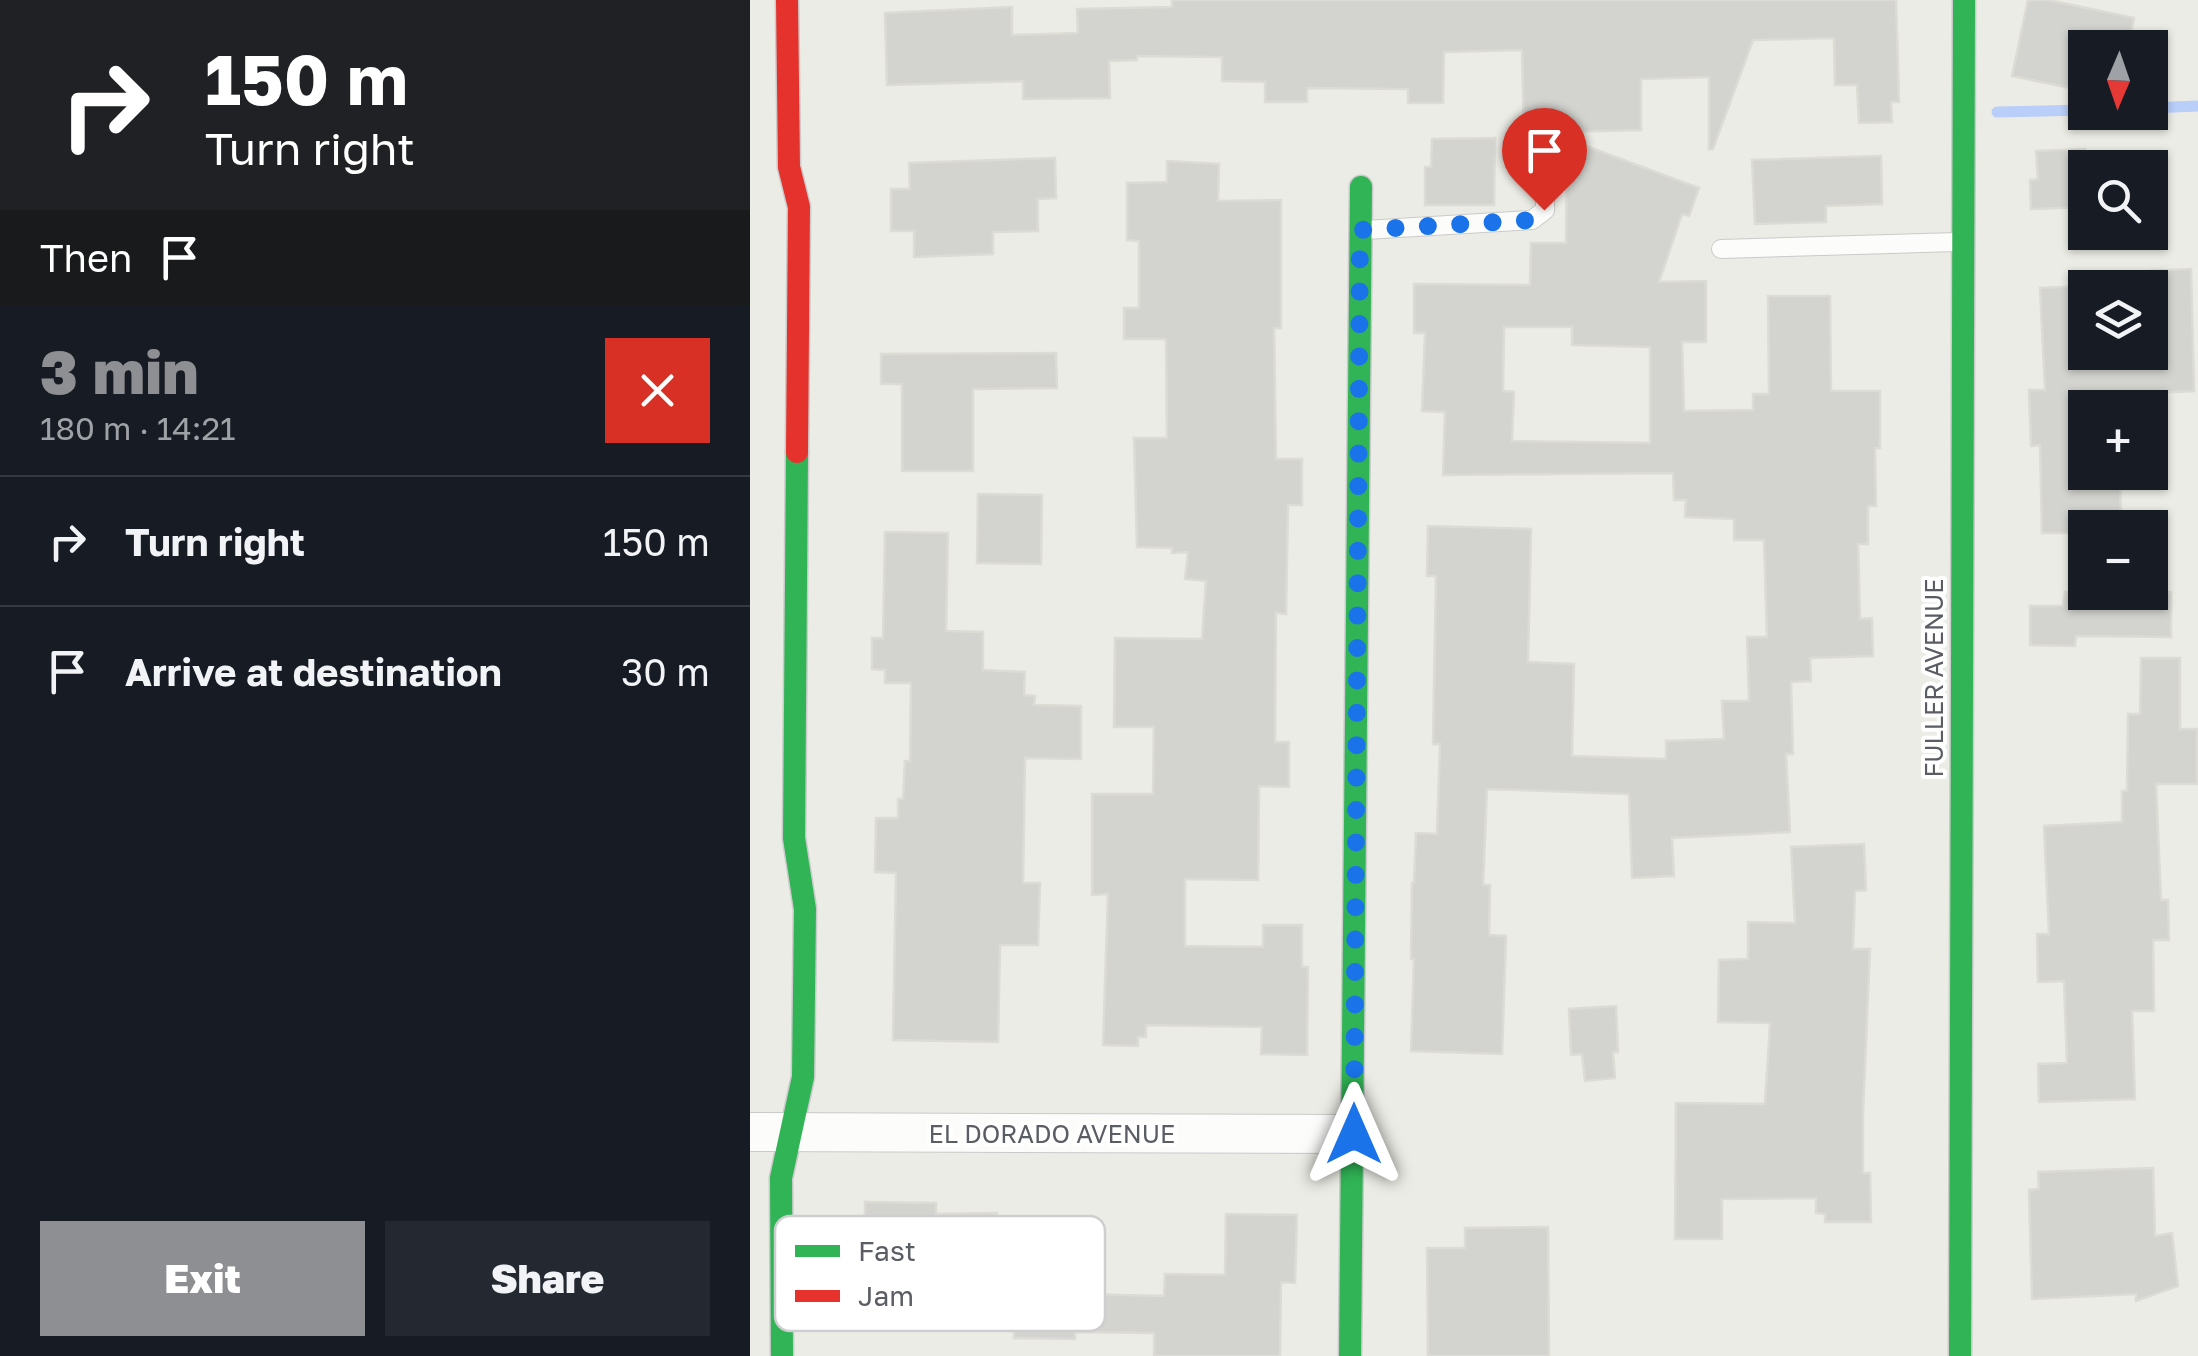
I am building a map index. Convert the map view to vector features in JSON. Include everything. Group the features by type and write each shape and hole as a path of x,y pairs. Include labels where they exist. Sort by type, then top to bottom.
{"street":[{"path":"781,1216 781,1178 803,1077 804,909 794,838 798,207 789,167 787,0"},
{"name":"FULLER AVENUE","path":"1960,1356 1964,0"},
{"path":"1350,1356 1361,187"},
{"name":"EL DORADO AVENUE","path":"750,1132 1354,1134"},
{"path":"782,1331 782,1356"}],"lane":[{"path":"1360,230 1532,220 1544,210 1545,158"},
{"path":"1720,249 1963,242"}],"building":[{"path":"1172,0 1896,0 1899,102 1891,102 1892,122 1859,123 1857,85 1835,85 1834,38 1753,40 1713,149 1709,149 1709,77 1641,79 1641,130 1524,133 1522,50 1444,52 1443,103 1408,103 1408,89 1307,88 1307,102 1265,102 1265,82 1222,81 1222,57 1137,56 1137,60 1109,61 1110,98 1023,99 1023,81 887,85 885,13 1012,7 1012,35 1078,33 1077,9 1172,7"},
{"path":"2028,0 2048,0 2134,18 2132,30 2068,30 2068,88 2012,76"},
{"path":"1495,138 1494,205 1425,205 1425,167 1431,167 1432,139"},
{"path":"1567,139 1699,188 1689,216 1682,214 1659,282 1706,281 1706,342 1682,342 1684,411 1753,410 1753,394 1769,394 1768,296 1830,296 1831,391 1880,391 1880,448 1875,448 1876,506 1868,506 1868,544 1858,544 1860,619 1872,618 1873,656 1810,658 1811,681 1791,682 1793,754 1786,754 1790,832 1672,838 1674,876 1632,878 1629,794 1487,789 1483,885 1490,885 1489,935 1506,936 1502,1054 1411,1051 1416,833 1437,834 1440,744 1433,744 1436,576 1427,576 1428,526 1531,529 1528,662 1574,664 1572,756 1666,759 1666,741 1724,739 1722,701 1749,701 1747,637 1767,637 1764,540 1734,540 1734,519 1685,517 1686,500 1674,500 1673,473 1443,475 1445,412 1422,411 1425,333 1414,333 1414,284 1530,285 1531,243 1566,243","holes":["1504,327 1572,327 1572,345 1650,347 1650,443 1512,441 1514,392 1503,391"]},
{"path":"2085,149 2068,150 2068,208 2031,209 2030,180 2038,179 2036,151"},
{"path":"1881,156 1882,204 1826,206 1826,222 1755,224 1752,160"},
{"path":"1055,158 1056,198 1038,199 1038,231 993,232 993,254 914,257 914,231 891,231 891,189 910,189 909,163"},
{"path":"1167,161 1219,164 1218,201 1281,200 1281,328 1274,328 1276,459 1302,459 1302,505 1288,505 1286,614 1276,613 1275,742 1289,742 1289,787 1259,786 1258,880 1185,879 1185,946 1263,947 1263,925 1302,925 1302,967 1308,967 1307,1055 1261,1054 1262,1027 1146,1025 1146,1037 1138,1037 1138,1046 1103,1045 1108,894 1092,895 1092,794 1153,794 1154,727 1114,727 1115,638 1202,639 1206,581 1185,579 1188,552 1137,547 1134,438 1167,438 1166,339 1124,339 1124,308 1139,308 1139,241 1127,240 1127,183 1167,182"},
{"path":"2191,269 2194,391 2068,390 2068,490 2120,490 2121,510 2068,510 2068,533 2042,533 2040,445 2031,446 2029,390 2045,390 2040,288 2068,287 2068,370 2168,370 2168,270"},
{"path":"1056,353 1057,388 973,389 973,471 902,471 902,384 881,384 881,354"},
{"path":"978,494 1042,495 1041,564 977,563"},
{"path":"885,532 948,533 946,631 983,632 983,670 1025,672 1024,695 1035,696 1034,705 1081,706 1081,759 1025,758 1023,883 1040,883 1038,945 1000,945 998,1042 893,1040 896,873 875,872 876,818 898,818 898,799 903,799 905,761 910,761 911,683 885,683 885,670 872,669 872,638 883,638"},
{"path":"2068,592 2068,610 2168,610 2171,592 2171,637 2076,636 2075,646 2030,645 2030,606 2063,606"},
{"path":"2141,658 2180,658 2180,729 2197,729 2197,784 2156,784 2161,900 2168,900 2169,940 2153,940 2154,1011 2132,1011 2135,1099 2039,1102 2038,1064 2067,1063 2064,981 2038,982 2037,934 2049,934 2044,826 2122,822 2122,791 2127,791 2128,714 2140,714"},
{"path":"1864,844 1866,890 1855,891 1853,949 1870,949 1863,1173 1870,1173 1871,1222 1825,1222 1825,1214 1816,1213 1816,1198 1722,1199 1722,1239 1675,1239 1676,1103 1765,1104 1770,1023 1718,1022 1719,960 1748,959 1748,922 1795,923 1791,847"},
{"path":"1616,1006 1615,1078 1585,1081 1582,1054 1571,1055 1569,1009"},
{"path":"2153,1168 2155,1236 2172,1233 2178,1286 2136,1301 2136,1294 2032,1299 2029,1190 2039,1189 2038,1172"},
{"path":"865,1202 936,1203 936,1214 997,1213 997,1216 865,1216"},
{"path":"1226,1214 1297,1215 1295,1283 1281,1282 1280,1356 1154,1356 1154,1333 1075,1332 1075,1339 1014,1338 1014,1331 1105,1331 1105,1295 1164,1296 1165,1274 1225,1275"},
{"path":"1548,1227 1549,1356 1428,1356 1427,1248 1465,1248 1465,1228"}],"waterway":[{"path":"2168,107 2198,106"},
{"path":"1997,112 2068,110"}],"traffic: fast":[{"path":"1960,1356 1964,0"},
{"path":"1350,1356 1361,187"},
{"path":"781,1216 781,1178 803,1077 805,909 794,838 797,452"},
{"path":"782,1331 782,1356"}],"traffic: jam":[{"path":"787,0 789,167 799,207 797,452"}],"route":[{"path":"1354,1134 1360,230 1532,220 1544,210"}]}
